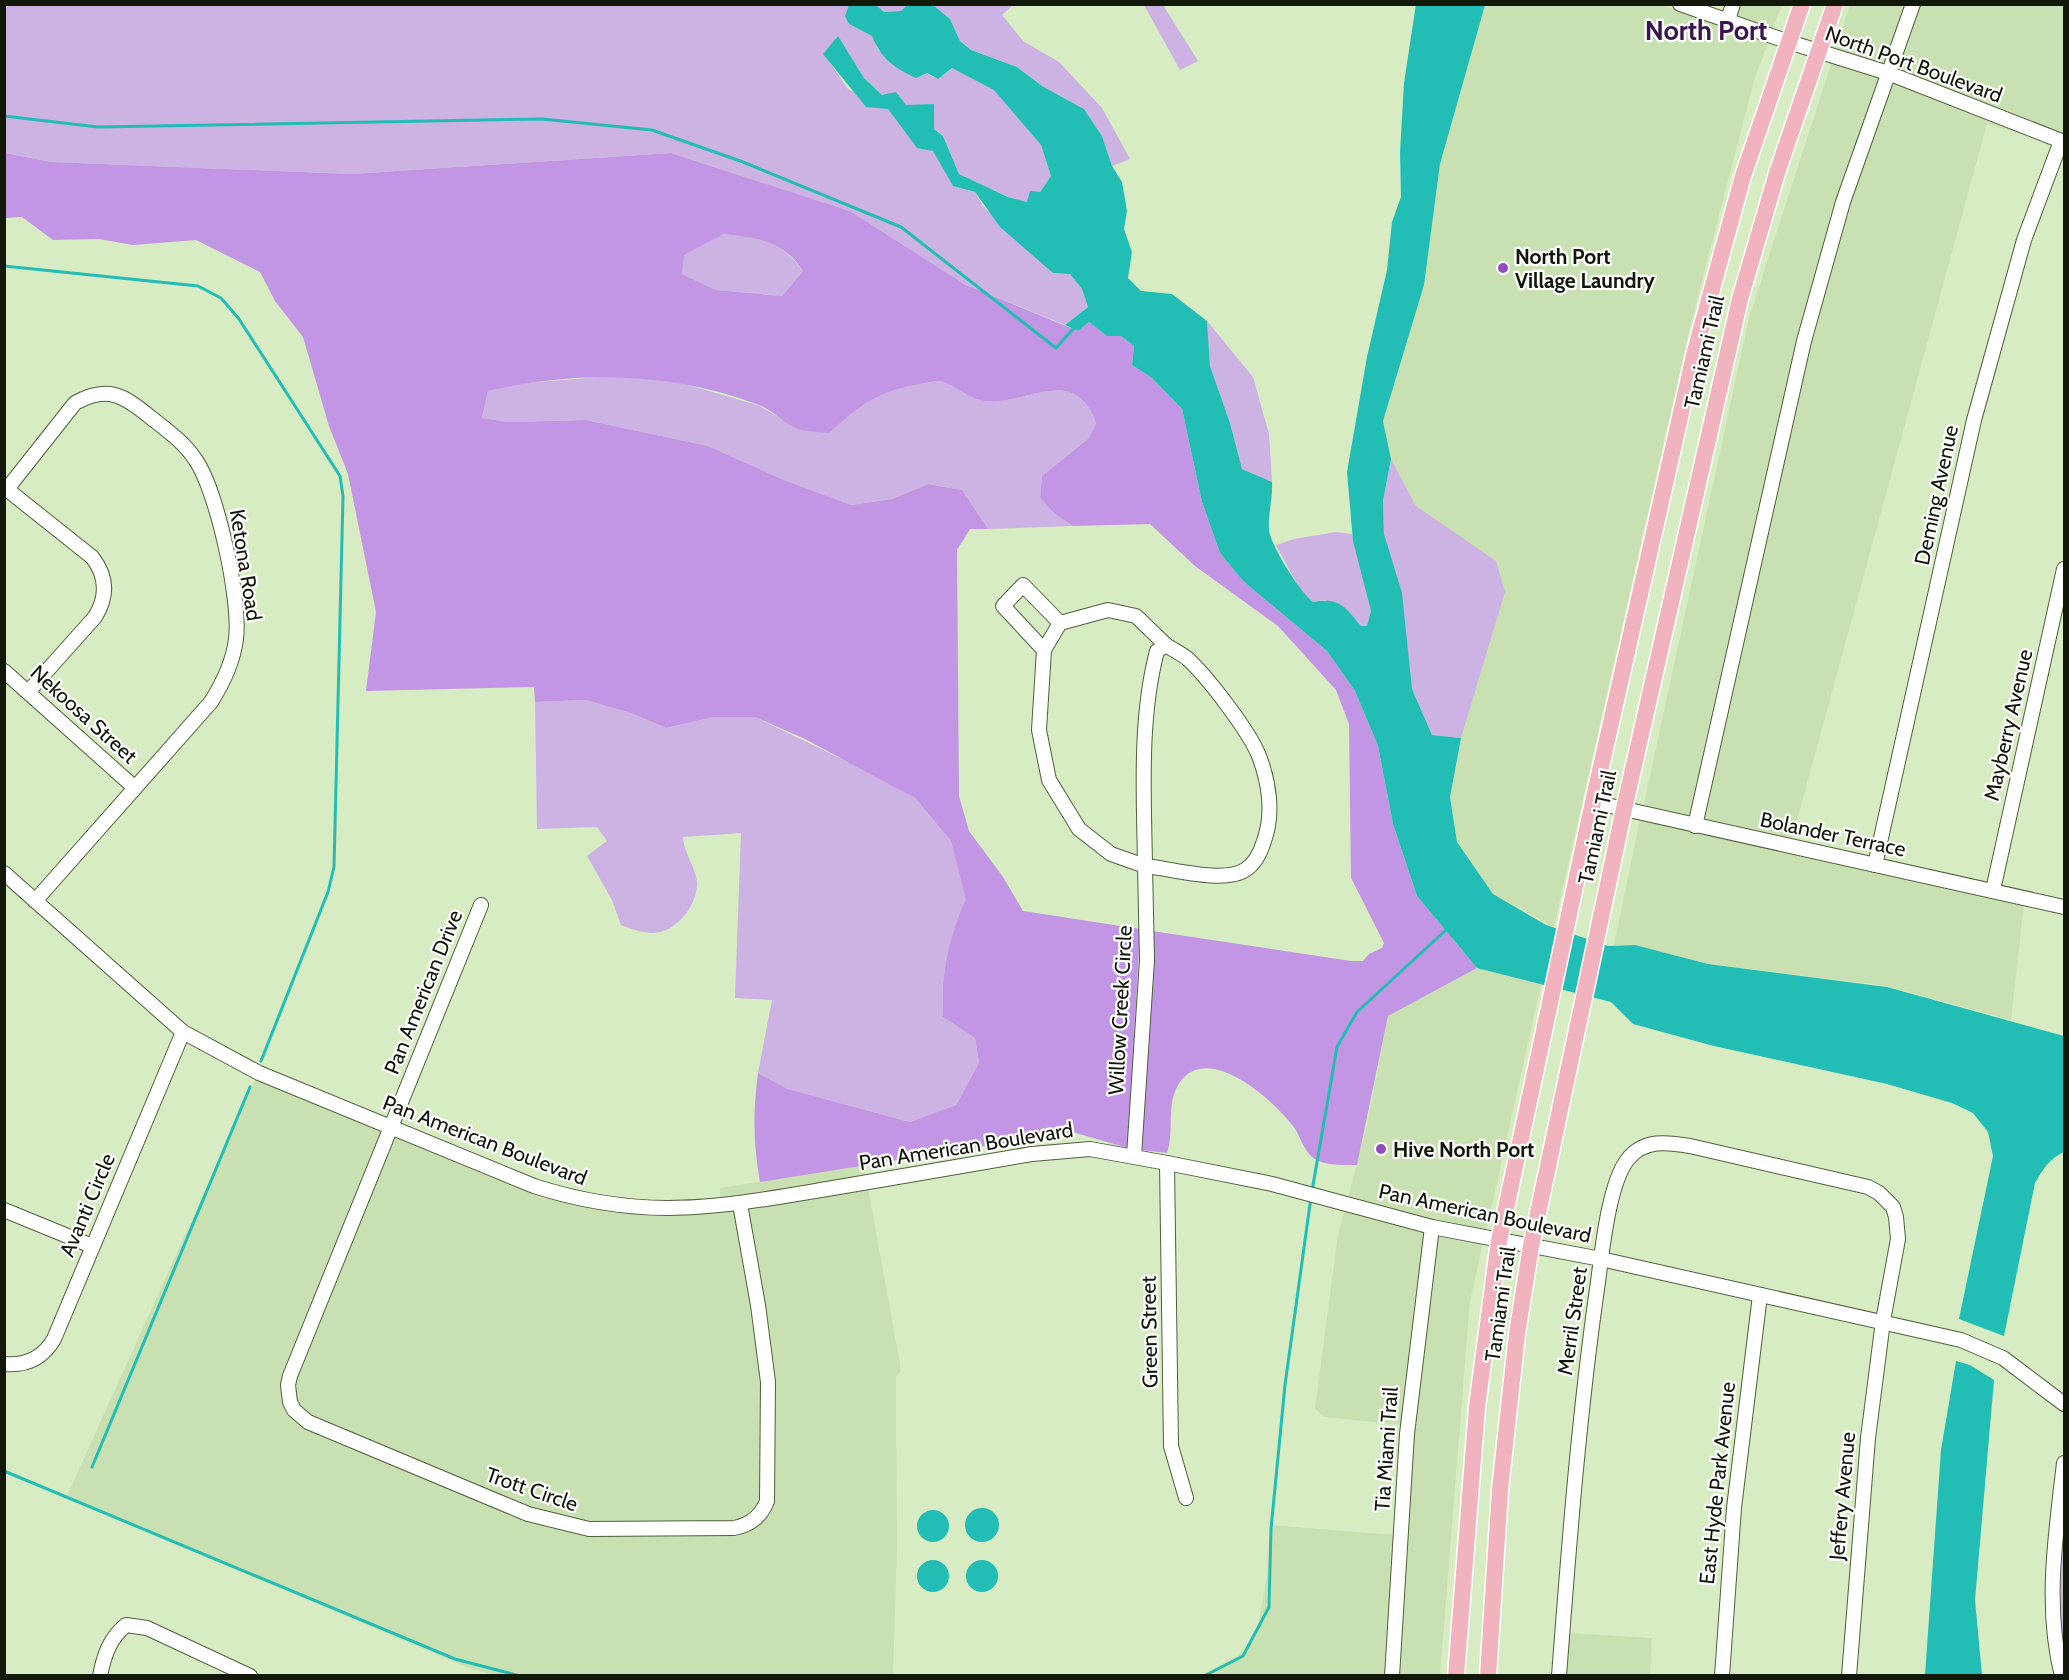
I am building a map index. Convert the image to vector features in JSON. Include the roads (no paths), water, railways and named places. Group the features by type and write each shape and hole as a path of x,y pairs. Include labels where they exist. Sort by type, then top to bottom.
{"main road":[{"name":"Tamiami Trail","path":"1456,1676 1477,1407 1499,1240 1593,802 1710,290 1743,176 1802,4"},
{"name":"Tamiami Trail","path":"1488,1676 1501,1478 1517,1334 1531,1246 1624,809 1737,309 1777,172 1835,4"}],"street":[{"name":"North Port Boulevard","path":"1680,4 1888,73 2063,141"},
{"path":"1728,20 1734,4"},
{"path":"1695,826 1804,341 1843,202 1913,4"},
{"name":"Deming Avenue","path":"1875,865 1983,381 2024,240 2063,141"},
{"name":"Ketona Road","path":"6,488 69,408 85,398 104,394 127,398 177,439 195,458 208,482 236,602 237,627 233,654 224,679 211,702 35,900"},
{"path":"6,488 92,557 98,564 104,583 101,607 95,616 28,692"},
{"name":"Mayberry Avenue","path":"1993,890 2064,569"},
{"path":"1044,650 1003,606 1023,585 1060,622"},
{"path":"1108,610 1136,616 1166,645 1189,659 1230,710 1259,755 1270,800 1268,831 1259,855 1244,871 1228,874 1194,873 1145,866 1111,854 1079,829 1049,780 1039,730 1044,650 1060,622 1108,610"},
{"name":"Willow Creek Circle","path":"1134,1156 1146,960 1145,741 1151,676 1157,651 1166,645"},
{"name":"Nekoosa Street","path":"4,670 135,788"},
{"name":"Bolander Terrace","path":"1593,802 2064,907"},
{"name":"Pan American Boulevard","path":"4,873 183,1032 259,1073 534,1186 576,1200 638,1209 676,1210 740,1204 1060,1150 1101,1150 1167,1162 1328,1198 1432,1227 1601,1259 1961,1340 1991,1352 2064,1404"},
{"name":"Pan American Drive","path":"391,1128 481,905"},
{"name":"Avanti Circle","path":"4,1364 26,1363 49,1347 183,1032"},
{"name":"Trott Circle","path":"391,1128 290,1376 288,1385 290,1402 302,1418 336,1435 528,1514 573,1526 608,1530 734,1528 753,1521 765,1507 768,1490 768,1382 758,1305 740,1204"},
{"name":"Merril Street","path":"1559,1676 1577,1450 1601,1259 1616,1182 1629,1157 1645,1145 1672,1143 1868,1187 1887,1200 1896,1217 1898,1239 1883,1321"},
{"name":"Green Street","path":"1167,1162 1171,1446 1186,1498"},
{"path":"4,1210 92,1246"},
{"name":"Tia Miami Trail","path":"1392,1676 1407,1434 1432,1227"},
{"name":"East Hyde Park Avenue","path":"1722,1676 1736,1487 1760,1295"},
{"name":"Jeffery Avenue","path":"1849,1676 1862,1490 1883,1321"},
{"path":"2062,1676 2055,1646 2053,1606 2057,1524 2064,1462"},
{"path":"100,1676 107,1648 116,1633 126,1625 147,1628 250,1676"}],"water":[{"path":"1416,4 1485,5 1440,164 1424,285 1383,421 1391,459 1383,501 1384,534 1402,593 1412,689 1432,735 1461,738 1450,797 1457,842 1493,894 1546,925 1608,946 1635,945 1708,964 1887,987 2064,1036 2064,1152 2047,1165 2035,1183 2004,1336 1959,1319 1993,1156 1988,1132 1973,1113 1952,1103 1887,1084 1714,1046 1633,1024 1611,1002 1477,968 1417,896 1393,824 1378,746 1355,691 1327,651 1243,581 1220,553 1202,502 1182,409 1152,378 1132,365 1134,346 1121,336 1107,336 1089,322 1078,331 1065,325 1088,307 1082,289 1070,274 1053,273 1000,227 975,192 953,186 933,151 917,148 888,109 866,107 823,54 838,36 864,78 882,95 896,92 906,105 934,104 934,129 943,136 959,174 1008,197 1027,202 1030,191 1040,192 1051,176 1041,145 994,90 952,68 938,79 927,73 916,78 902,70 884,57 872,36 849,24 845,16 849,5 876,5 884,12 901,11 907,5 933,5 950,19 960,41 971,50 1017,67 1042,86 1084,109 1102,136 1112,166 1122,182 1127,211 1124,229 1132,252 1128,278 1141,291 1172,294 1207,321 1210,366 1230,423 1242,469 1272,482 1270,536 1286,568 1313,602 1336,602 1346,609 1361,626 1367,626 1371,611 1353,541 1347,472 1367,357 1387,270 1392,222 1401,197 1400,152 1404,83"},
{"path":"1956,1361 1970,1365 1994,1380 1975,1600 1982,1675 1925,1675 1941,1450"},
{"path":"982,1508 994,1513 999,1525 994,1537 982,1542 970,1537 965,1525 970,1513"},
{"path":"933,1510 944,1515 949,1526 944,1537 933,1542 922,1537 917,1526 922,1515"},
{"path":"933,1560 944,1565 949,1576 944,1587 933,1592 922,1587 917,1576 922,1565"},
{"path":"982,1560 993,1565 998,1576 993,1587 982,1592 971,1587 966,1576 971,1565"}],"waterway":[{"path":"4,116 98,127 542,119 652,130 743,162 901,227 1056,348 1075,327"},
{"path":"4,266 198,286 221,298 239,319 340,476 343,496 334,867 328,892 261,1061"},
{"path":"1312,1191 1337,1047 1357,1012 1447,929"},
{"path":"92,1467 250,1087"},
{"path":"1204,1676 1243,1656 1269,1607 1271,1529 1285,1385 1311,1197"},
{"path":"4,1471 455,1659 520,1676"}],"place":[{"name":"North Port Village Laundry","path":"1503,268"},
{"name":"Hive North Port","path":"1381,1149"}],"district":[{"name":"North Port","path":"1706,30"}]}
